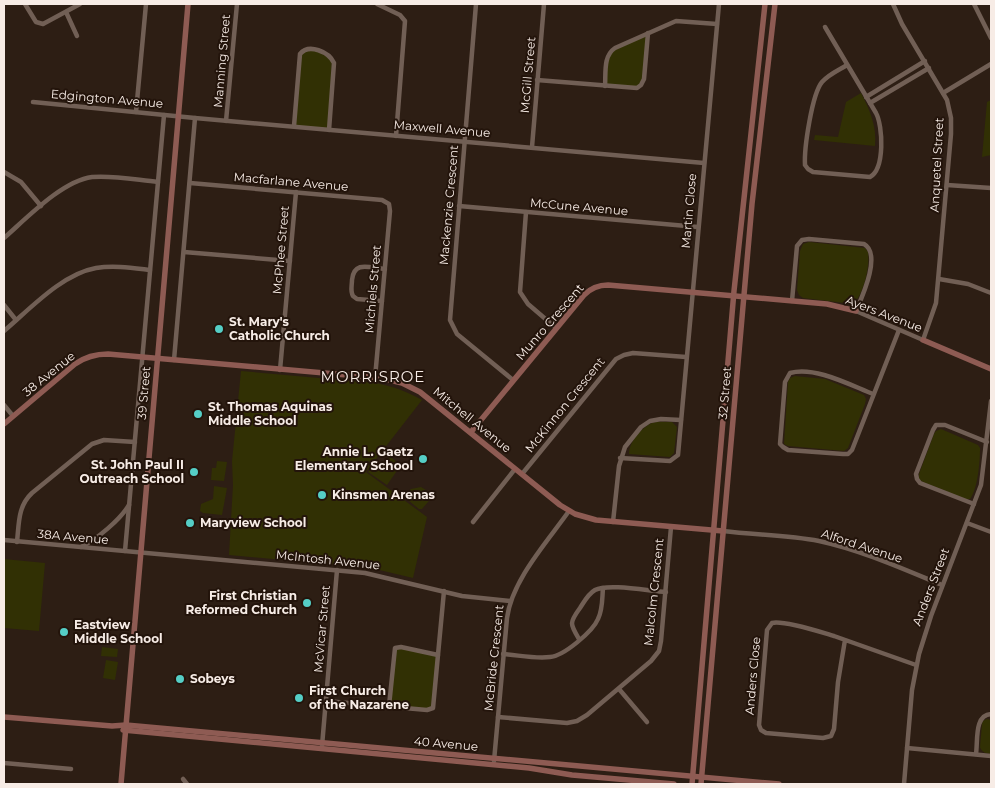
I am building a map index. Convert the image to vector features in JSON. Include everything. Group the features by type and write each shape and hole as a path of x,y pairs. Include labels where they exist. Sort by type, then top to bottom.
{"main road":[{"name":"39 Street","path":"121,784 188,4"},
{"name":"32 Street","path":"692,784 733,296 765,4"},
{"name":"32 Street","path":"701,784 752,204 775,4"},
{"name":"Munro Crescent","path":"471,432 587,291 605,285 733,296"},
{"name":"Ayers Avenue","path":"733,296 827,304 856,311"},
{"name":"Ayers Avenue","path":"923,340 991,369"},
{"name":"38 Avenue","path":"4,424 75,364 86,358 103,354 143,357"},
{"name":"Mitchell Avenue","path":"143,357 395,381 415,389 569,511 588,518 614,522 714,531"},
{"name":"Alford Avenue","path":"714,531 723,532"},
{"name":"40 Avenue","path":"4,717 494,762 779,784"},
{"name":"40 Avenue","path":"494,762 674,784"}],"street":[{"path":"25,4 34,20 40,24 47,23 80,4"},
{"path":"136,112 146,4"},
{"name":"Manning Street","path":"226,120 238,4"},
{"path":"377,4 400,15 405,22 396,136"},
{"name":"Mackenzie Crescent","path":"476,4 450,312 451,324 457,334 514,380"},
{"name":"McGill Street","path":"532,147 544,4"},
{"name":"Martin Close","path":"620,458 667,462 674,460 678,455 719,4"},
{"name":"Anquetel Street","path":"893,4 902,24 949,105 952,124 935,310 923,340"},
{"path":"974,4 991,38"},
{"path":"66,12 78,36"},
{"path":"605,86 607,56 610,51 676,21 717,24"},
{"path":"825,27 848,65 880,121 882,132 879,166 875,174 866,177 813,172 805,165 814,97 823,82 831,74 848,65"},
{"path":"537,80 634,88 642,84 648,34"},
{"path":"294,126 300,54 304,49 310,48 328,55 334,63 329,130"},
{"path":"866,97 925,61"},
{"path":"943,93 991,64"},
{"path":"870,103 929,68"},
{"path":"894,79 899,86"},
{"name":"Edgington Avenue","path":"33,102 178,116"},
{"name":"39 Street","path":"125,551 164,115"},
{"name":"Maxwell Avenue","path":"178,116 704,162"},
{"path":"174,360 196,118"},
{"path":"4,172 21,182 42,206"},
{"path":"4,238 61,190 86,178 102,177 158,182"},
{"name":"Macfarlane Avenue","path":"190,183 382,200 389,204"},
{"path":"947,185 991,188"},
{"name":"McPhee Street","path":"280,370 296,192"},
{"name":"Michiels Street","path":"376,378 390,211 389,204"},
{"name":"McCune Avenue","path":"459,206 698,227"},
{"path":"526,212 520,292 528,304 556,328"},
{"path":"792,301 796,250 802,240 864,244 871,251 869,274 856,311"},
{"path":"184,252 290,261"},
{"path":"4,331 60,284 76,274 94,268 106,267 150,270"},
{"path":"382,301 354,298 351,292 352,273 354,269 359,267 385,269"},
{"path":"938,279 968,284 991,293"},
{"path":"4,305 16,320"},
{"name":"Ayers Avenue","path":"856,311 923,340"},
{"path":"873,394 824,375 794,371 790,373 785,382 781,446 788,450 848,454 852,450 899,330"},
{"name":"McKinnon Crescent","path":"522,474 616,359 633,353 686,357"},
{"name":"Anders Street","path":"904,784 916,665 924,635 982,480 991,401"},
{"path":"4,405 13,416"},
{"path":"614,522 620,458 627,444 647,422 661,418 681,420"},
{"path":"974,504 920,483 916,474 936,425 945,425 986,442"},
{"path":"17,542 22,507 28,497 40,486 92,444 104,440 135,442"},
{"path":"473,522 515,469"},
{"path":"81,548 94,540 120,517 130,504"},
{"name":"McBride Crescent","path":"494,762 503,654 510,601 520,581 569,511"},
{"path":"967,523 991,532"},
{"name":"Malcolm Crescent","path":"498,716 564,723 573,722 587,715 648,664 657,654 661,641 671,527"},
{"name":"Alford Avenue","path":"723,532 796,538 827,543 942,585"},
{"name":"38A Avenue","path":"4,540 141,553"},
{"name":"McIntosh Avenue","path":"141,553 372,574 444,592 510,601"},
{"name":"McVicar Street","path":"322,746 337,570"},
{"path":"579,639 571,626 573,618 591,593 603,588 666,592"},
{"path":"503,654 543,657 555,656 564,652 597,622 601,610 603,588"},
{"path":"326,700 427,710 433,708 444,592"},
{"name":"Anders Close","path":"845,640 838,682 834,729 831,736 823,738 766,733 761,730 759,725 767,630 774,622 823,633 845,640 916,665"},
{"path":"389,706 395,648 401,646 438,655"},
{"path":"618,689 646,722"},
{"path":"976,754 980,720 984,715 991,714"},
{"path":"907,748 991,756"},
{"path":"4,763 71,769"},
{"path":"183,779 187,784"}],"shaded area":[{"path":"648,33 644,79 637,88 605,86 609,53"},
{"path":"310,48 332,59 329,130 294,126 299,57"},
{"path":"861,93 872,119 875,132 875,146 814,140 815,135 838,137 846,102"},
{"path":"991,100 991,155 982,157 987,102"},
{"path":"809,242 865,248 868,252 865,280 860,294 853,304 803,298 799,295 797,290 800,251 803,244"},
{"path":"241,371 375,383 399,389 422,400 366,472 427,517 413,578 371,568 229,555 233,485 232,461"},
{"path":"795,376 825,379 864,395 866,399 865,404 848,448 844,451 788,446 784,444 788,382 790,378"},
{"path":"654,422 672,422 677,427 674,453 670,457 629,454 633,440 648,425"},
{"path":"941,429 978,445 980,448 977,481 970,499 919,479 919,474 934,434"},
{"path":"389,456 401,465 387,485 368,472 373,465 383,465"},
{"path":"217,461 227,462 224,481 211,480 212,468 216,468"},
{"path":"214,486 227,488 222,515 200,511 201,504 213,499"},
{"path":"421,487 434,495 422,509 419,509 403,496 411,489"},
{"path":"4,559 45,563 39,631 4,628"},
{"path":"102,647 118,649 117,657 101,656"},
{"path":"395,648 438,655 431,709 389,706"},
{"path":"106,660 118,662 115,680 103,678"},
{"path":"987,719 991,720 991,754 983,752 980,747 982,724"}],"place":[{"name":"St. Mary's Catholic Church","path":"219,329"},
{"name":"St. Thomas Aquinas Middle School","path":"198,414"},
{"name":"Annie L. Gaetz Elementary School","path":"423,459"},
{"name":"St. John Paul II Outreach School","path":"194,472"},
{"name":"Kinsmen Arenas","path":"322,495"},
{"name":"Maryview School","path":"190,523"},
{"name":"First Christian Reformed Church","path":"307,603"},
{"name":"Eastview Middle School","path":"64,632"},
{"name":"Sobeys","path":"180,679"},
{"name":"First Church of the Nazarene","path":"299,698"}],"district":[{"name":"MORRISROE","path":"373,377"}]}
